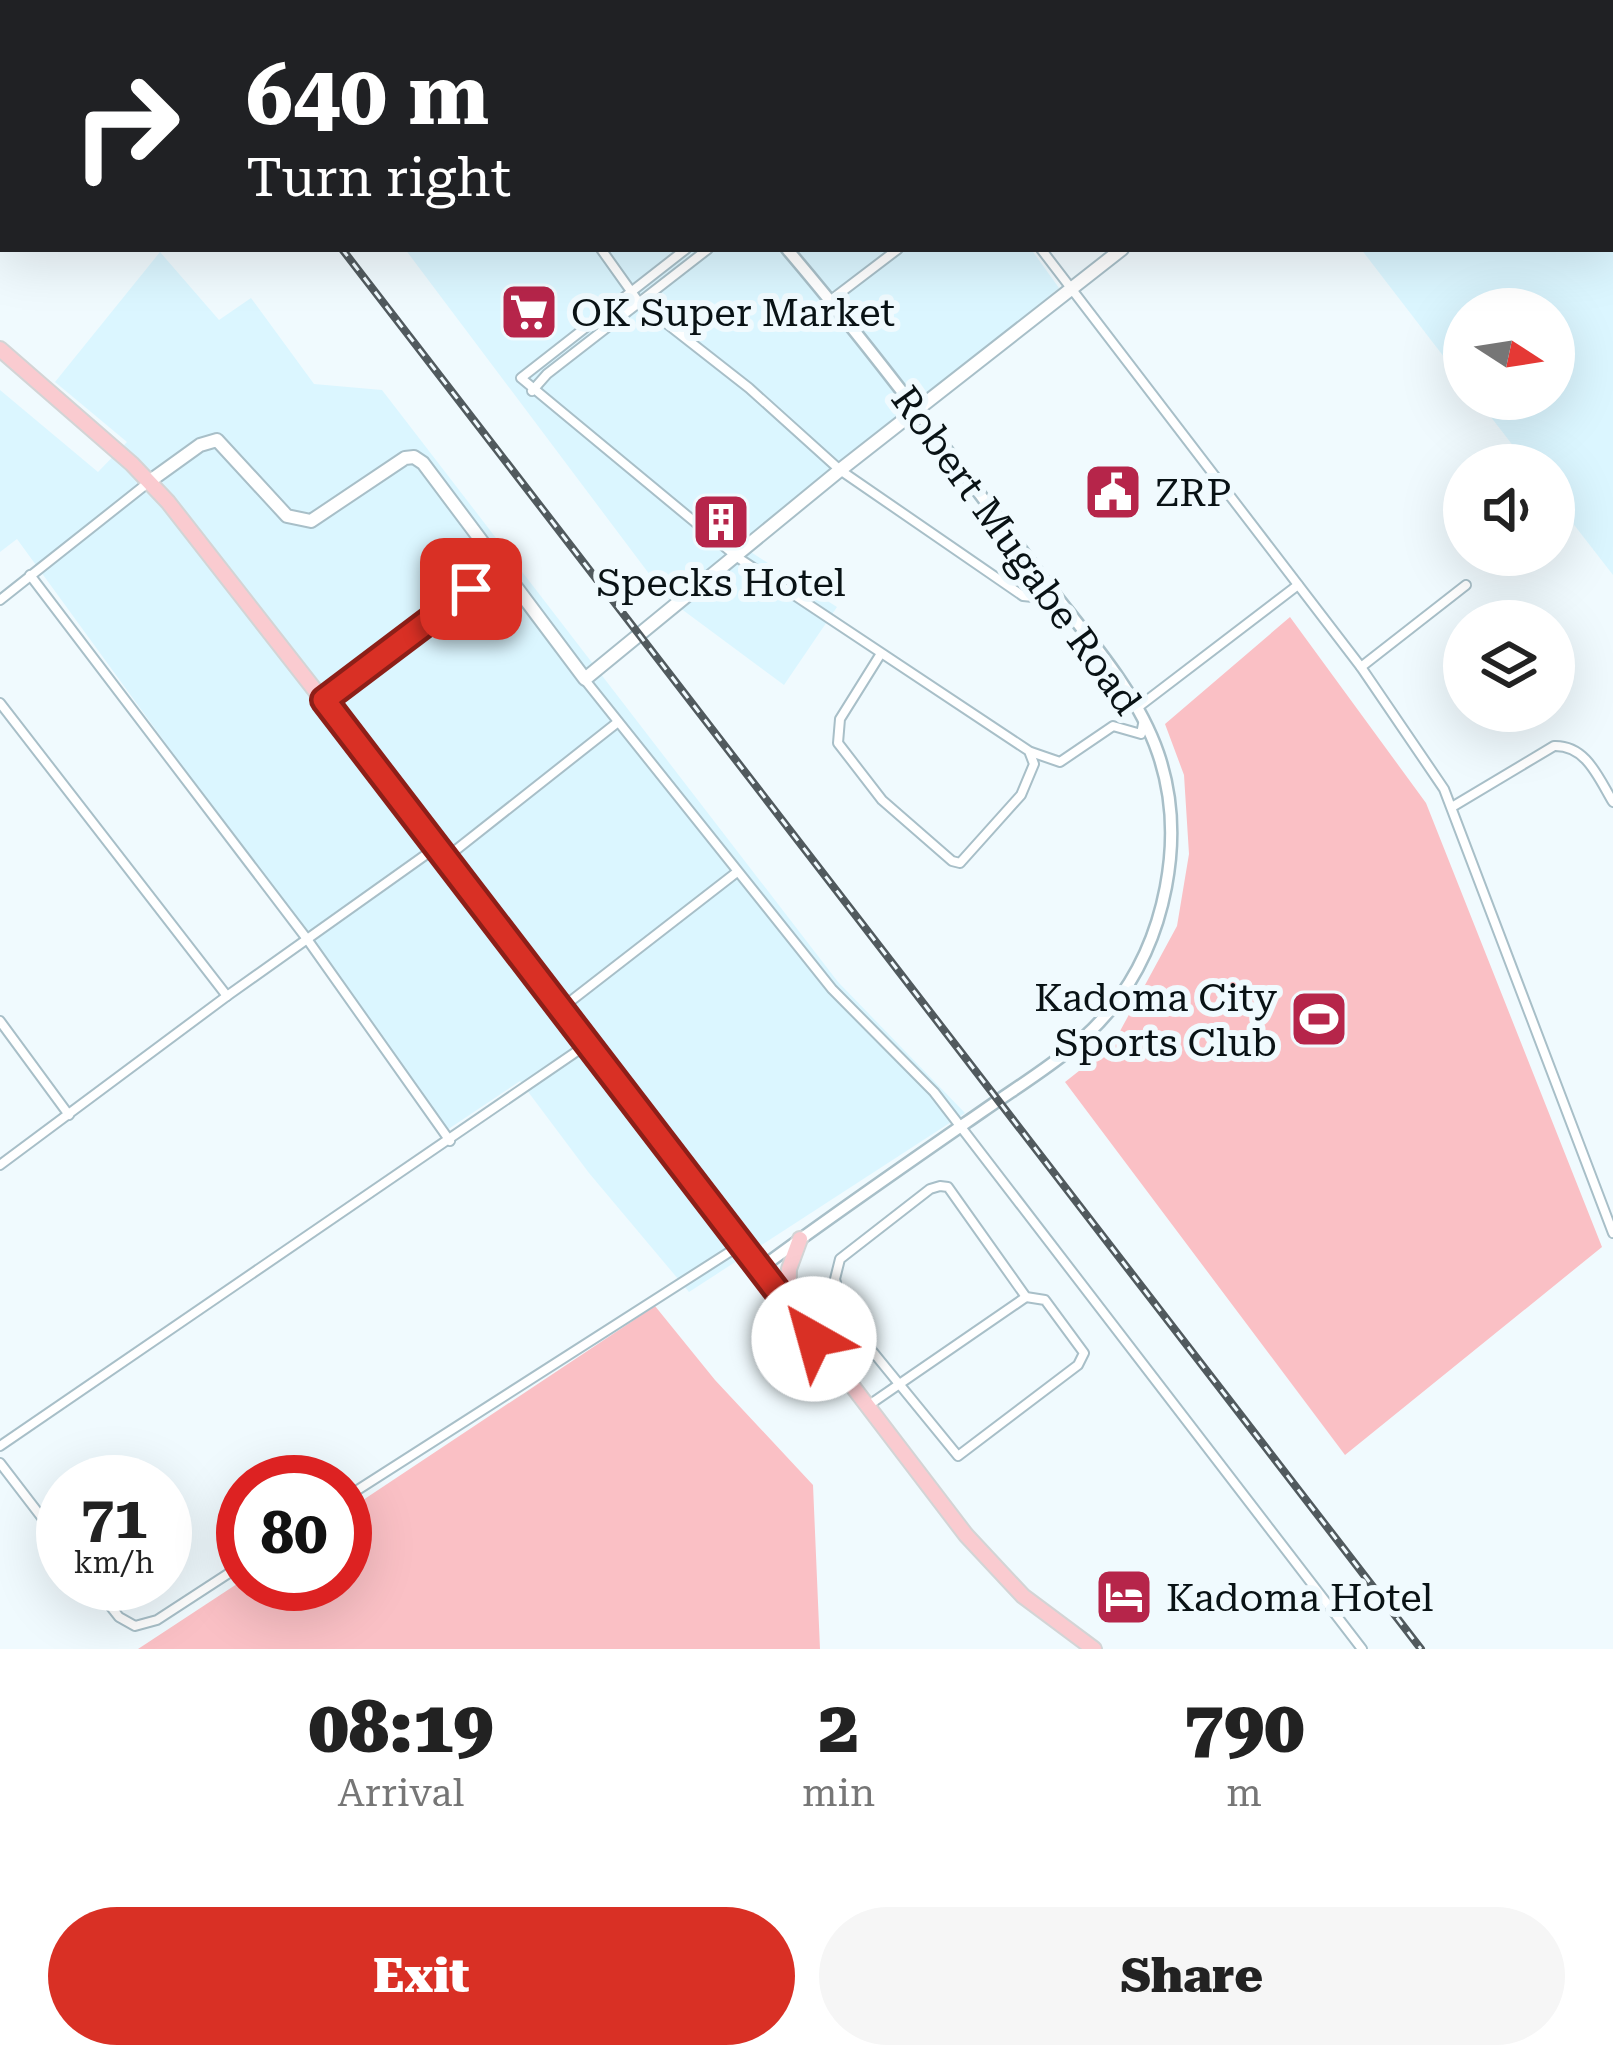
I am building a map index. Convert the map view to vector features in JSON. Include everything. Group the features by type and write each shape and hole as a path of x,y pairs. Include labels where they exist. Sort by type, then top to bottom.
{"highway":[{"path":"0,349 150,481 563,1007 994,1568 1036,1607 1094,1649"},
{"path":"788,1305 789,1269 800,1239"}],"main road":[{"path":"150,481 200,445 217,440 286,516 311,521 405,458 414,457 584,679 1118,252"}],"street":[{"path":"603,252 638,301 749,388 840,470 1023,596 1051,589"},
{"path":"682,252 521,378 532,391 737,557 1029,751 1060,762 1113,726 1141,734 1144,723"},
{"path":"532,391 547,374 704,252"},
{"name":"Robert Mugabe Road","path":"761,1268 1082,1040 1109,1012 1144,955 1163,896 1171,838 1164,772 1136,709 916,410 791,252"},
{"path":"831,300 894,252"},
{"path":"1043,252 1360,667 1433,771 1452,807 1610,1214 1613,1233"},
{"path":"0,600 150,481"},
{"path":"324,700 500,567"},
{"path":"30,575 307,939 450,1141"},
{"path":"1136,709 1298,585"},
{"path":"1360,667 1466,585"},
{"path":"880,655 841,719 838,743 882,800 952,861 969,857 1021,795 1034,764 1029,751"},
{"path":"584,679 832,989 934,1092 1362,1649"},
{"path":"0,703 227,996"},
{"path":"0,1165 227,996 442,852 618,722"},
{"path":"1452,807 1562,745 1583,755 1613,802"},
{"path":"563,1007 736,872"},
{"path":"0,1021 70,1115"},
{"path":"0,1446 590,1042"},
{"path":"867,1406 896,1385 1026,1297 1045,1300 1084,1357 964,1454 954,1456 896,1385 846,1319 835,1279 840,1258 930,1189 948,1187 1026,1297"},
{"path":"372,1481 742,1244"},
{"path":"0,1463 36,1510"},
{"path":"114,1611 135,1626 171,1611"}],"shaded area":[{"path":"160,252 219,320 251,298 314,384 382,390 838,982 965,1113 689,1292 589,1173 520,1081 447,1130 17,539 0,552 0,390 98,472 127,442 55,382"},
{"path":"407,252 1033,252 1059,288 743,547 837,607 784,685 668,599"},
{"path":"1363,252 1613,252 1613,575 1575,526 1575,444 1512,444 1493,420 1575,420 1575,288 1443,288 1443,356"},
{"name":"Kadoma City Sports Club","path":"1290,617 1426,803 1602,1247 1345,1455 1065,1082 1113,1044 1177,926 1189,854 1184,775 1165,724"},
{"path":"655,1306 715,1380 813,1485 820,1649 138,1649 216,1598 216,1611 372,1611 372,1494"}],"railway":[{"path":"344,252 1421,1649"}],"place":[{"name":"OK Super Market","path":"529,312"},
{"name":"ZRP","path":"1113,492"},
{"name":"Specks Hotel","path":"721,522"},
{"name":"Kadoma City Sports Club","path":"1319,1019"},
{"name":"Kadoma Hotel","path":"1124,1597"}],"route":[{"path":"471,589 324,700 814,1339"}]}
